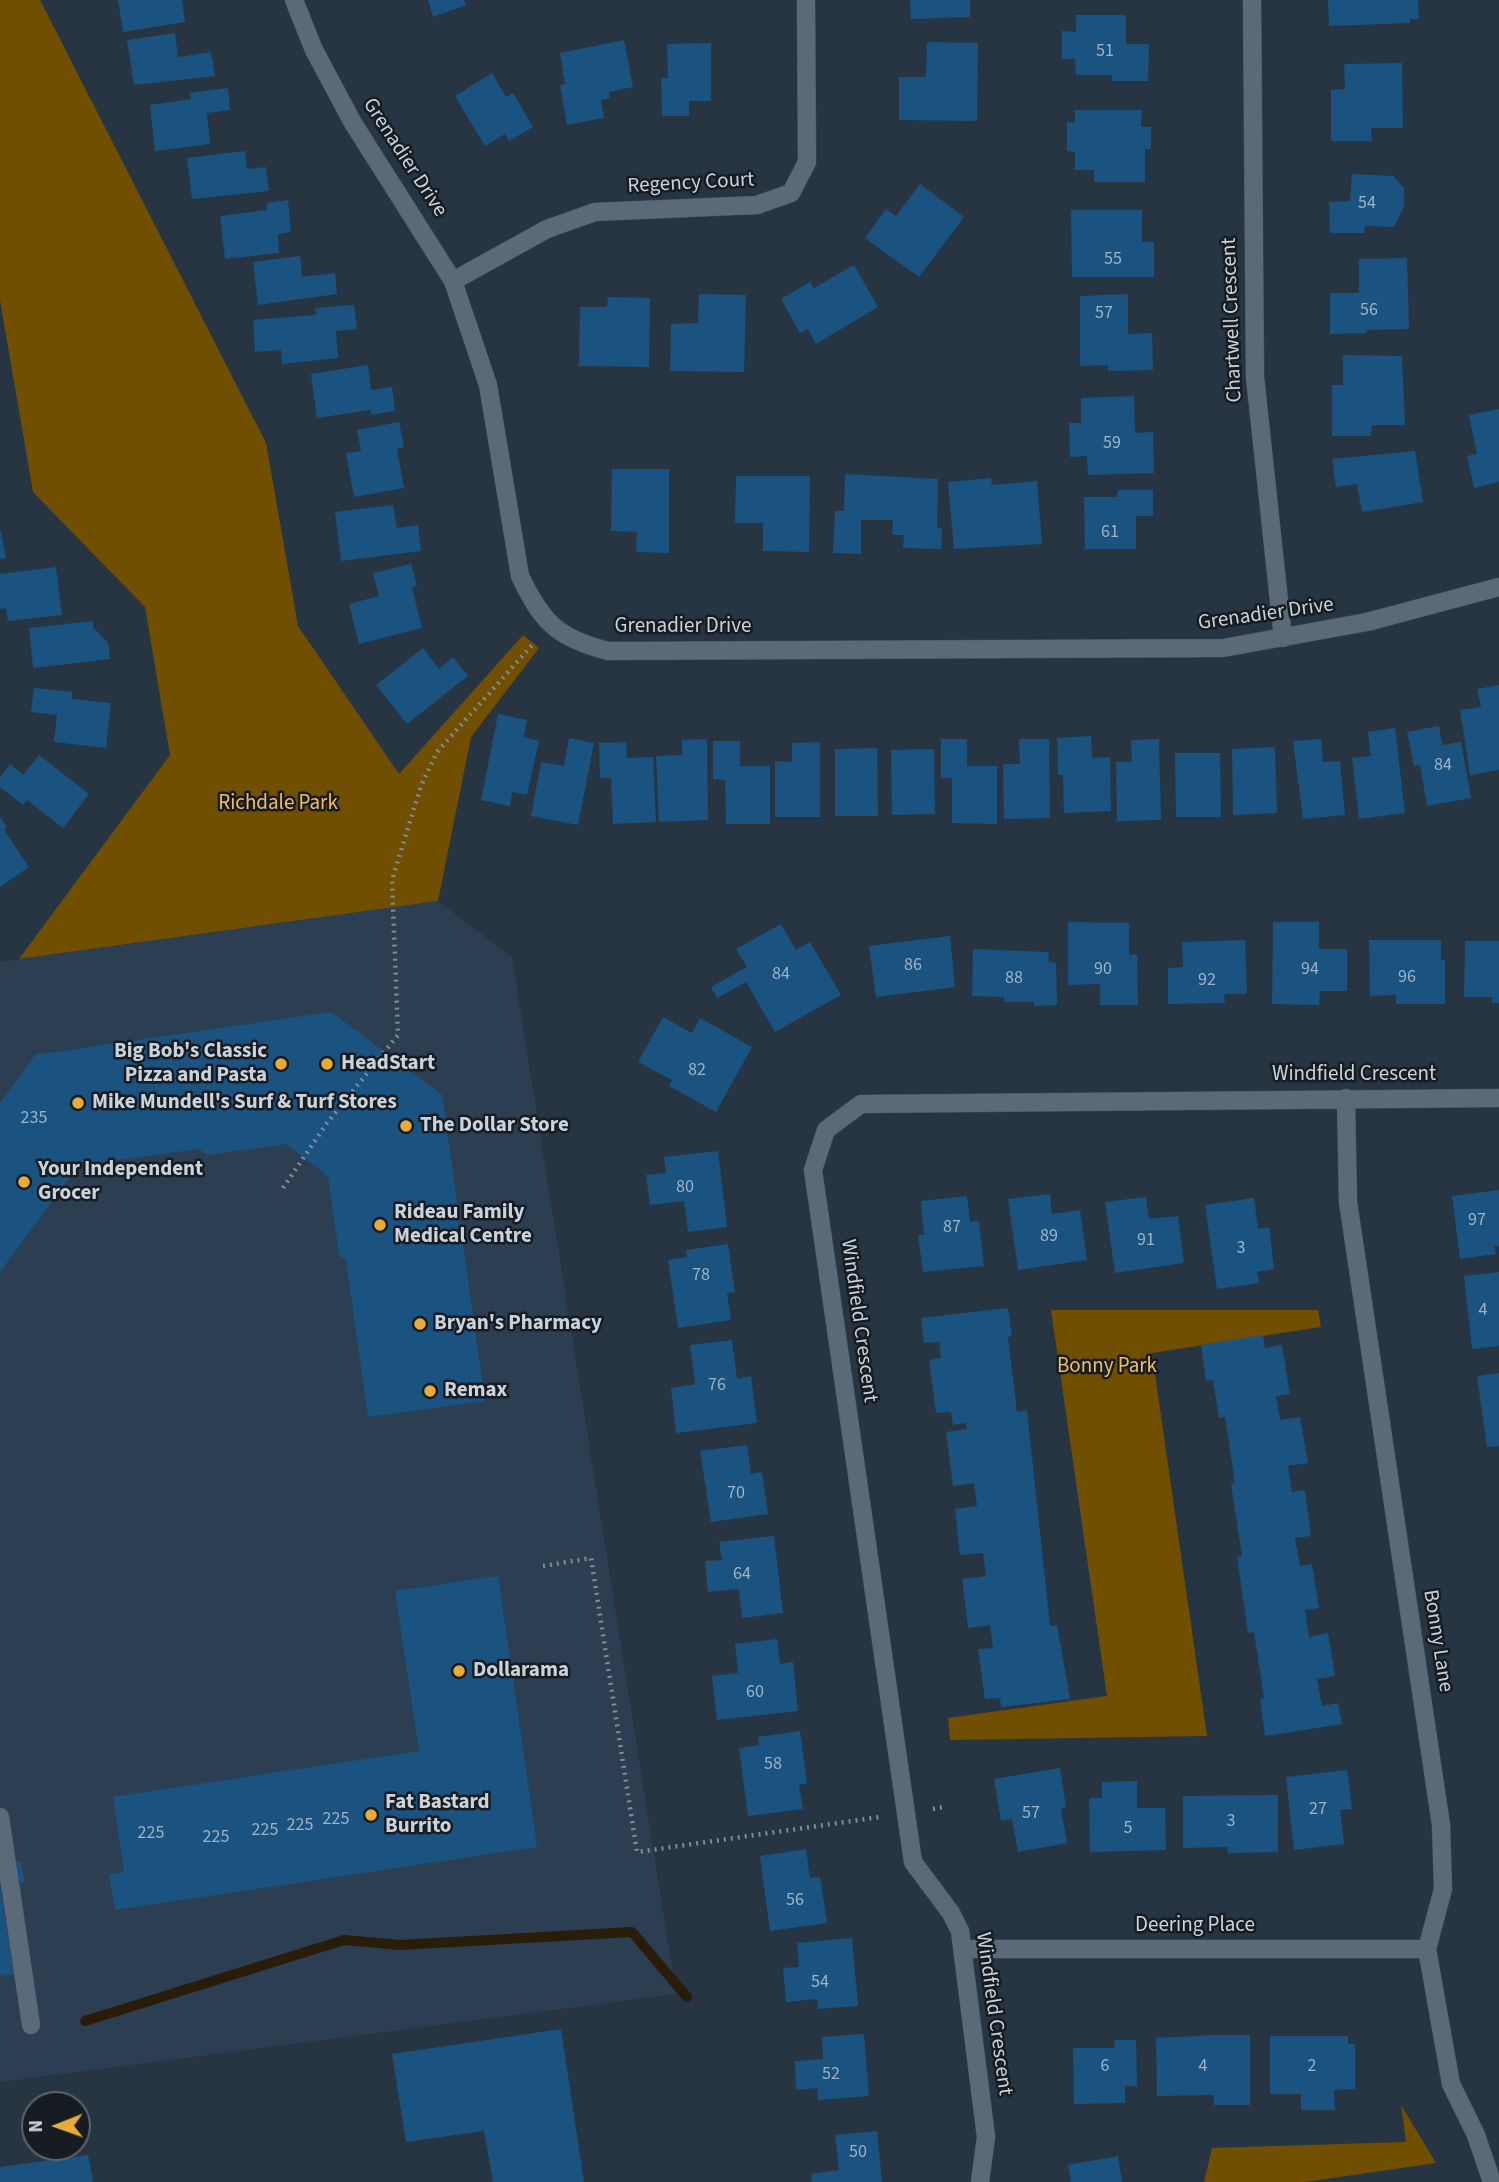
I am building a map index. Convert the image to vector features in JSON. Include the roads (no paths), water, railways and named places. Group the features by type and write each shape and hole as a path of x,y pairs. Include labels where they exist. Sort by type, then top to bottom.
{"street":[{"name":"Grenadier Drive","path":"294,0 314,50 353,123 453,281 488,384 520,576 532,600 551,624 576,643 608,651 1223,648 1367,622 1499,587"},
{"name":"Regency Court","path":"453,281 547,229 595,212 757,205 791,193 807,162 806,0"},
{"name":"Chartwell Crescent","path":"1252,0 1255,377 1283,638"},
{"name":"Bonny Lane","path":"1346,1098 1348,1202 1441,1825 1443,1889 1427,1949 1451,2084 1476,2135 1492,2182"},
{"name":"Windfield Crescent","path":"980,2182 986,2137 960,1931 951,1913 913,1862 813,1170 826,1130 861,1104 1499,1098"},
{"path":"0,1816 31,2025"},
{"name":"Deering Place","path":"962,1949 1427,1949"}],"waterway":[{"path":"85,2021 344,1940 400,1945 632,1932 687,1997"}],"place":[{"name":"Big Bob's Classic Pizza and Pasta","path":"281,1064"},
{"name":"HeadStart","path":"327,1064"},
{"name":"Mike Mundell's Surf & Turf Stores","path":"78,1103"},
{"name":"The Dollar Store","path":"406,1126"},
{"name":"Your Independent Grocer","path":"24,1182"},
{"name":"Rideau Family Medical Centre","path":"380,1225"},
{"name":"Bryan's Pharmacy","path":"420,1324"},
{"name":"Remax","path":"430,1391"},
{"name":"Dollarama","path":"459,1671"},
{"name":"Fat Bastard Burrito","path":"371,1815"}],"park label":[{"name":"Richdale Park","path":"278,804"},
{"name":"Bonny Park","path":"1107,1367"}]}
